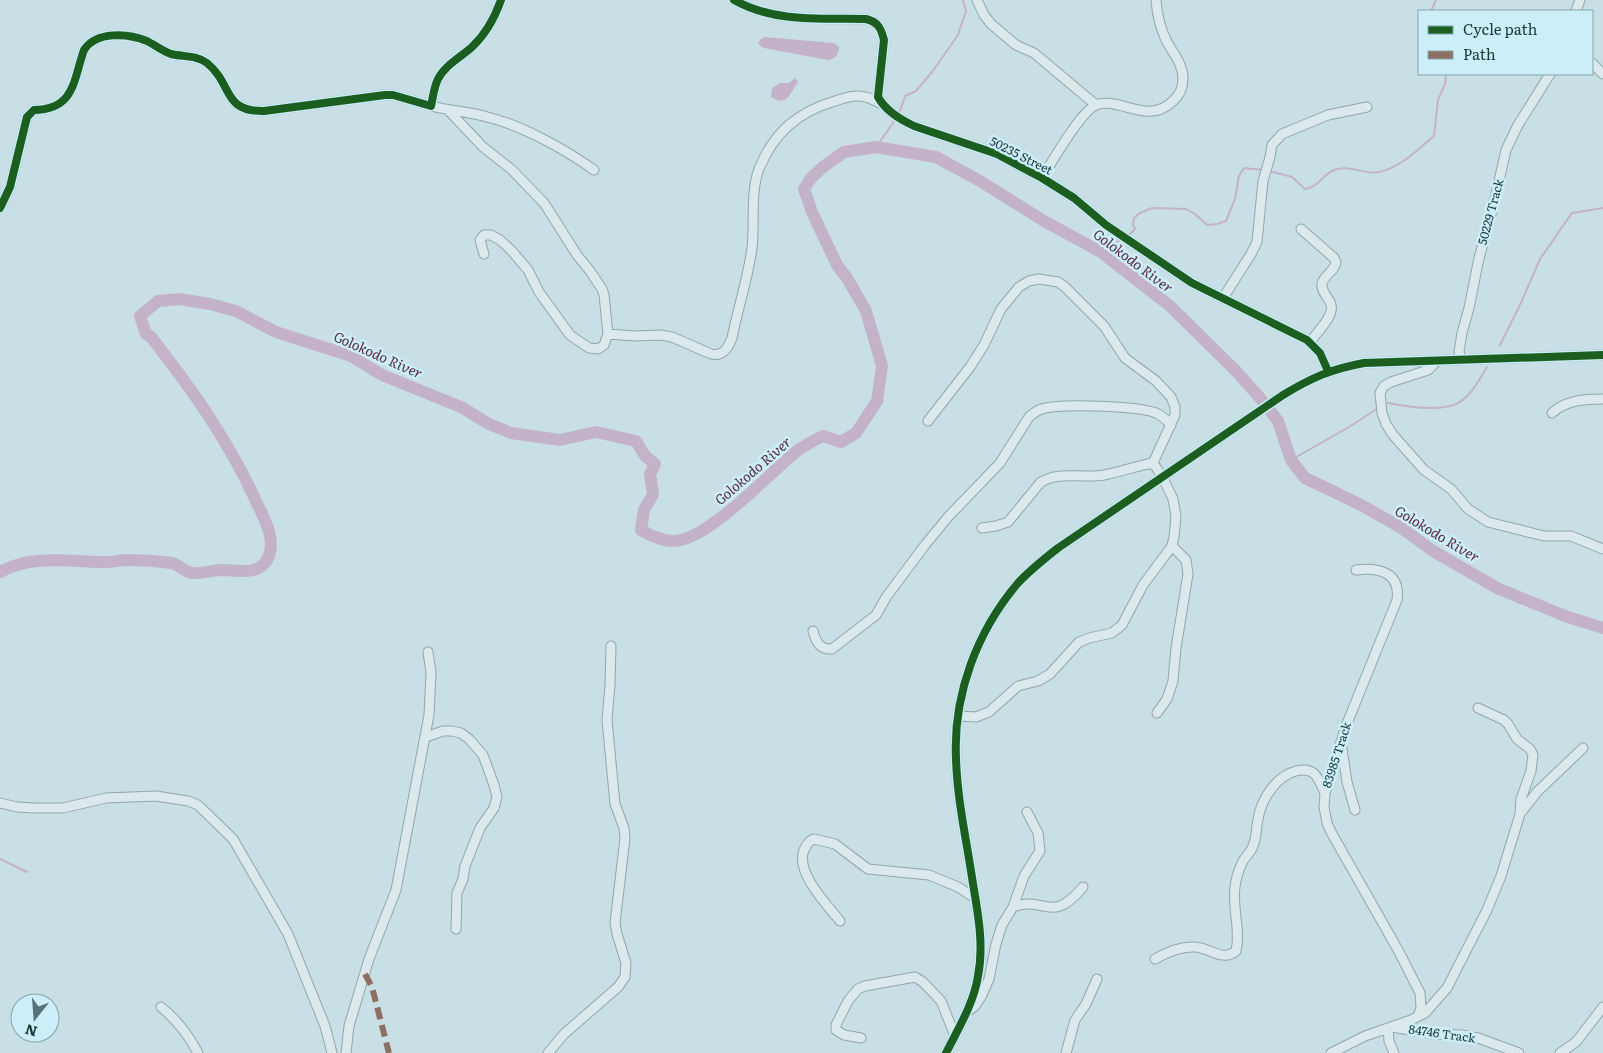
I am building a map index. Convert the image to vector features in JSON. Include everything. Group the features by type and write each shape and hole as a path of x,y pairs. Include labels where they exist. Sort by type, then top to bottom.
{"street":[{"path":"431,106 439,78 446,68 474,45 482,35 494,17 501,0"},
{"path":"734,0 780,17 866,19 873,21 882,30 884,40 878,88 878,97 882,104"},
{"path":"977,0 984,15 991,24 1016,45 1034,53 1096,105"},
{"path":"1042,178 1075,127 1096,105 1109,104 1140,111 1162,109 1170,104 1182,90 1184,76 1157,18 1156,0"},
{"path":"0,208 10,187 27,118 34,110 53,107 63,100 73,86 84,50 91,42 104,37 141,38 172,54 202,60 216,72 235,103 246,110 264,111 392,95 448,110 492,118 513,126 574,156 594,170"},
{"path":"1593,64 1603,74"},
{"name":"50229 Track","path":"1461,360 1459,352 1462,333 1506,150 1518,125 1549,75"},
{"path":"608,334 672,337 711,354 721,354 729,346 732,338 747,272 752,249 754,183 766,155 792,121 818,106 856,96 865,97 882,104"},
{"name":"50235 Street","path":"882,104 901,120 997,154 1042,178 1074,198 1112,229 1192,283 1264,317 1310,342 1320,353 1328,371"},
{"path":"1223,298 1257,242 1263,181 1272,144 1282,134 1328,115 1367,107"},
{"path":"448,110 483,146 519,177 544,203 577,255 602,288 608,334 604,345 598,349 589,348 570,335 539,292 528,270 500,240 491,235 484,235 480,240 484,254"},
{"path":"1302,229 1336,262 1334,269 1324,279 1322,285 1331,304 1331,314 1310,342"},
{"path":"928,421 978,355 1001,309 1020,288 1029,281 1039,279 1058,282 1104,326 1125,358 1156,381 1171,397 1175,407 1175,415 1153,463"},
{"path":"946,1053 965,1014 978,977 980,962 980,935 957,774 956,744 958,716 964,687 981,639 1019,583 1058,548 1162,476 1283,395 1328,371 1364,363 1603,354"},
{"path":"1437,361 1428,370 1384,386 1380,393 1382,413 1393,435 1424,470 1451,489 1468,509 1488,522 1544,536 1571,536 1603,549"},
{"path":"1552,413 1559,406 1603,398"},
{"path":"813,631 815,640 822,648 832,649 876,615 887,596 925,545 948,517 1000,463 1029,417 1035,412 1051,407 1110,406 1158,414 1171,425"},
{"path":"958,716 982,716 1018,686 1038,681 1050,674 1079,642 1089,638 1112,634 1117,630 1143,585 1172,546 1176,526 1173,499 1162,476 1153,463"},
{"path":"982,528 1008,522 1046,479 1062,476 1105,474 1153,463"},
{"path":"1157,713 1167,699 1173,681 1176,648 1188,574 1186,560 1172,546"},
{"name":"83985 Track","path":"1356,570 1379,569 1392,578 1398,591 1397,600 1341,741 1323,802 1327,823 1390,935 1420,993 1421,1008 1418,1016"},
{"path":"548,1053 564,1034 618,987 626,972 626,963 616,934 615,923 625,838 624,828 615,804 607,720 611,646"},
{"path":"346,1053 349,1026 369,959 396,890 426,737 431,686 428,652"},
{"path":"1331,1053 1365,1036 1425,1013 1446,988 1488,910 1501,876 1520,814 1521,799 1531,772 1533,755 1530,749 1517,739 1508,724 1478,708"},
{"path":"426,737 443,731 452,731 461,733 469,739 483,755 497,797 494,808 478,834 457,893 456,929"},
{"path":"1341,741 1347,782 1355,810"},
{"path":"1520,814 1537,792 1583,748"},
{"path":"1155,960 1178,948 1205,948 1226,956 1236,951 1238,935 1234,903 1236,881 1242,862 1254,844 1258,818 1268,794 1278,781 1291,772 1302,769 1314,773 1325,793"},
{"path":"0,802 17,807 63,808 106,798 156,796 182,800 198,805 233,838 288,934 325,1026 332,1053"},
{"path":"965,1014 975,1006 982,995 989,978 999,933 1024,876 1040,851 1038,833 1027,812"},
{"path":"840,921 812,884 805,871 802,855 807,844 814,839 835,844 868,869 929,875 958,886 975,898"},
{"path":"1012,907 1026,904 1059,907 1069,901 1083,887"},
{"path":"861,1038 844,1035 836,1030 836,1025 854,993 865,986 915,977 923,982 941,1001 955,1036"},
{"path":"1066,1053 1075,1020 1086,1004 1097,978"},
{"path":"161,1007 175,1018 198,1053"},
{"path":"1560,1053 1576,1042 1603,1007"},
{"path":"1390,1027 1389,1041 1394,1053"},
{"name":"84746 Track","path":"1390,1027 1478,1038 1519,1053"}],"shaded area":[{"path":"764,37 834,43 839,47 839,50 836,56 828,60 764,48 758,42"},
{"path":"795,78 798,82 785,100 781,101 771,97 772,88 780,83 789,83"}],"waterway":[{"path":"900,111 905,96 916,91 958,35 966,11 963,0"},
{"path":"1431,10 1436,0"},
{"path":"1269,171 1292,177 1305,189 1314,186 1330,172 1339,168 1374,173 1394,167 1434,136 1438,100 1445,84 1446,75"},
{"path":"876,147 895,120"},
{"name":"Golokodo River","path":"0,572 12,566 25,563 53,560 108,562 132,560 172,563 192,573 222,570 247,571 258,568 267,560 271,545 268,529 262,513 233,456 194,395 151,337 146,334 140,316 158,301 180,299 236,311 276,332 351,356 382,375 461,407 489,424 511,433 560,440 596,432 636,441 645,456 655,464 650,474 653,494 644,510 641,530 664,540 673,541 687,538 703,530 738,504 803,447 823,436 841,442 856,433 877,401 882,366 866,311 847,278 837,265 812,212 804,189 811,178 844,152 876,147 936,157 980,181 1044,221 1101,252 1170,306 1236,371 1278,421 1291,460 1305,478 1361,505 1400,527 1433,551 1497,588 1565,616 1603,628"},
{"path":"1129,235 1135,229 1133,225 1134,218 1152,208 1186,209 1207,225 1226,221 1235,199 1239,176 1244,168 1262,170"},
{"path":"1500,345 1540,259 1572,213 1603,208"},
{"path":"1101,252 1122,239"},
{"path":"1388,403 1430,408 1454,405 1469,394 1487,367"},
{"path":"1291,460 1378,408"},
{"path":"0,859 27,872"}],"marked path":[{"path":"365,974 372,987 389,1053"}],"cycle path":[{"path":"0,208 10,187 27,117 34,110 58,105 65,99 74,82 84,50 96,39 113,35 131,36 147,41 171,54 203,60 215,71 234,102 241,107 251,110 264,111 385,95 393,95 431,106 441,74 482,37 493,19 501,0"},
{"path":"734,0 766,13 782,16 815,19 866,19 873,22 880,29 884,40 878,97 893,114 914,126 997,154 1042,178 1074,198 1106,225 1192,283 1307,340 1320,353 1328,371"},
{"path":"946,1053 973,996 981,950 977,910 958,786 956,734 959,711 970,665 980,643 1003,602 1018,583 1058,548 1283,395 1322,375 1341,368 1364,363 1603,355"}]}
